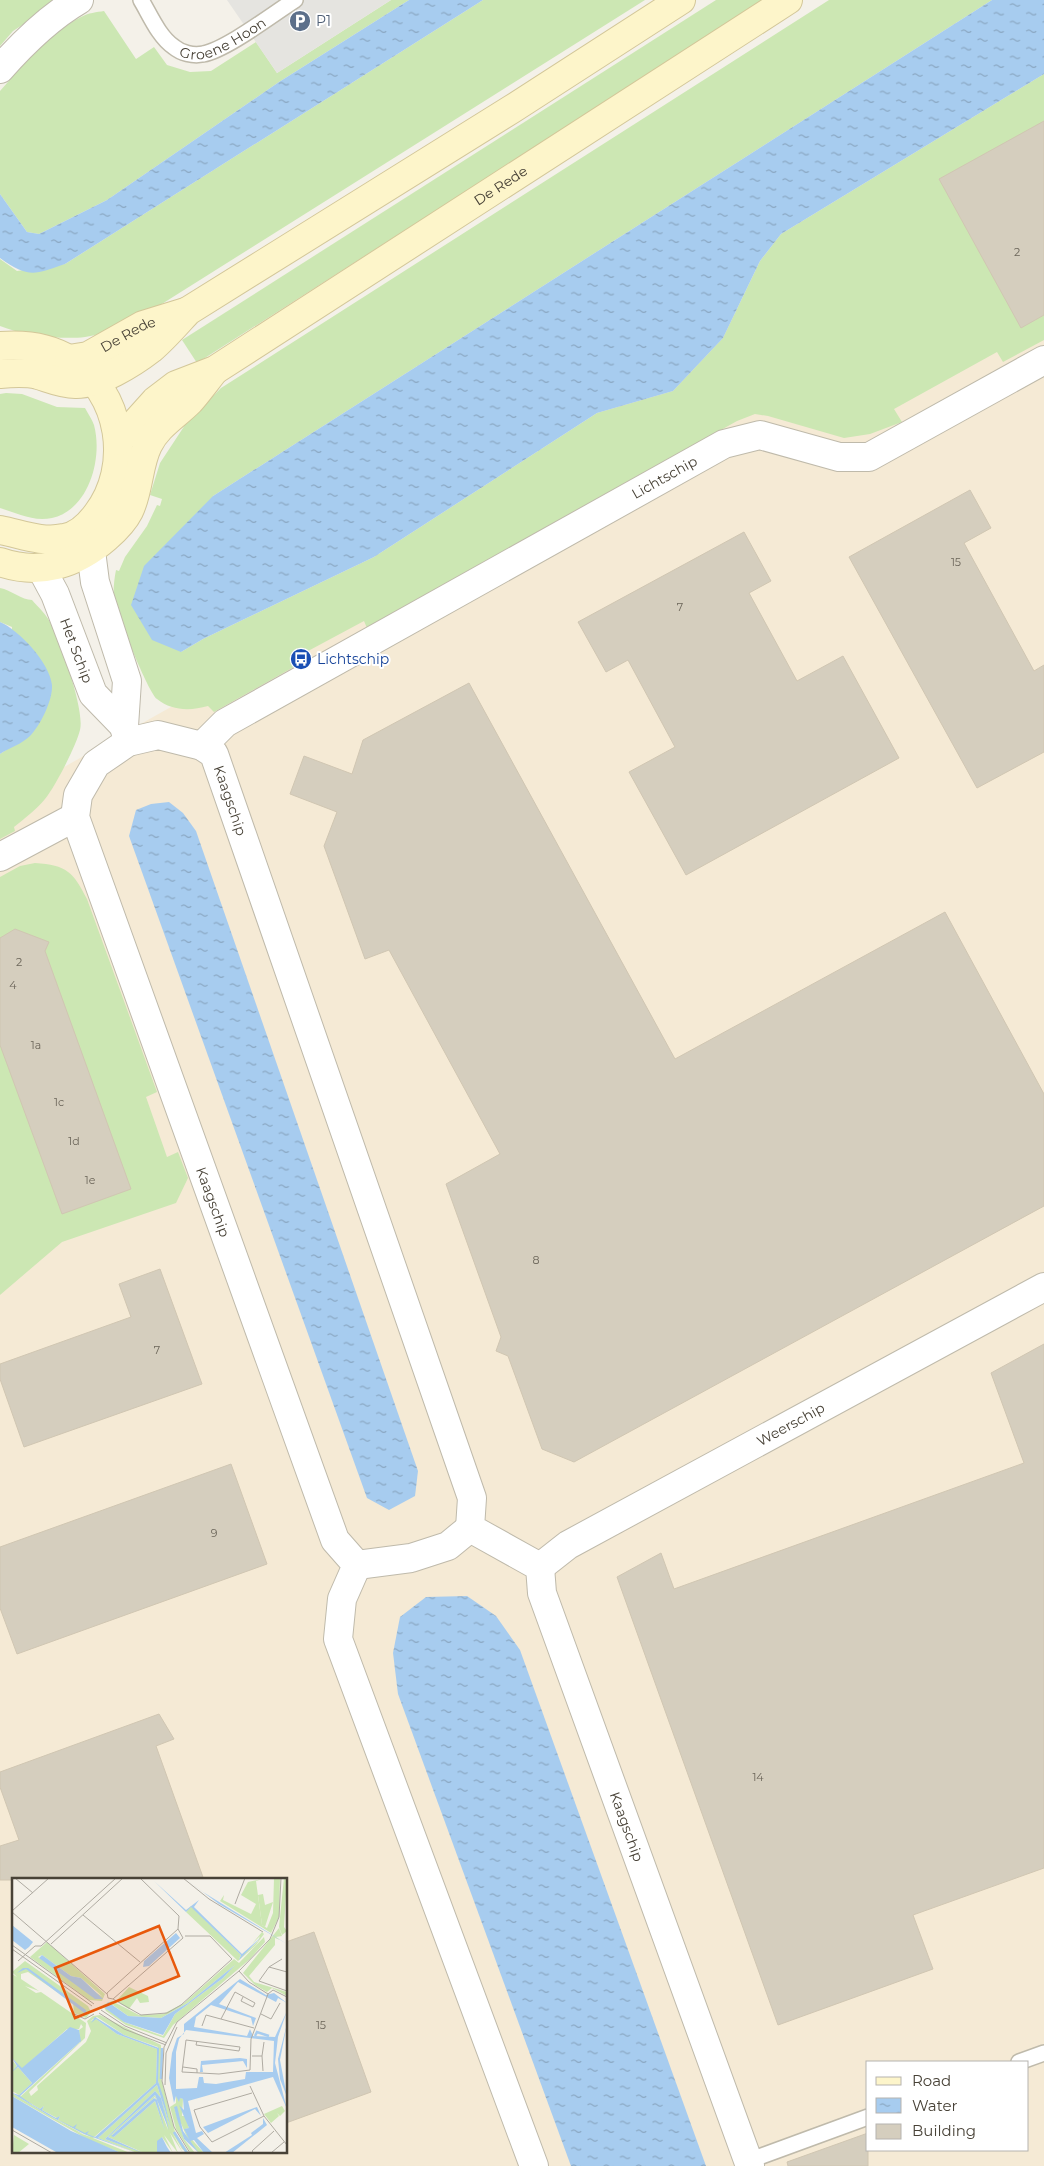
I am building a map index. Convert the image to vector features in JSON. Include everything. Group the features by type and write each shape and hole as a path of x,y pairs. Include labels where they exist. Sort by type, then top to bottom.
{"main road":[{"name":"De Rede","path":"94,382 106,377 151,349 188,311 504,114 681,0"},
{"name":"De Rede","path":"119,441 155,401 176,385 215,370 788,0"},
{"name":"De Rede","path":"70,359 88,356 143,325 188,311"},
{"path":"0,346 19,344 45,350 70,359 84,371 104,395 116,422 119,441 114,482 106,502 89,539 68,563 42,568 8,565 0,562"},
{"name":"De Rede","path":"89,539 112,532 128,514 136,493 148,446 163,424 190,401 215,370"},
{"path":"0,374 36,375 58,382 76,384 94,382"},
{"path":"0,530 28,538 89,539"}],"street":[{"path":"0,69 22,44 48,22 79,0"},
{"name":"Lichtschip","path":"202,746 225,723 724,444 760,435 839,457 869,457 1044,360"},
{"path":"89,539 95,582 126,680 126,734"},
{"name":"Het Schip","path":"42,568 55,594 93,694 126,734"},
{"name":"Kaagschip","path":"357,1565 334,1540 75,817 78,795 96,764 126,734 158,735 202,746 214,754 472,1498 470,1528"},
{"path":"0,857 75,817"},
{"name":"Weerschip","path":"540,1567 568,1545 1044,1287"},
{"path":"534,2166 338,1639 342,1599 357,1565 411,1558 448,1546 470,1528 540,1567"},
{"name":"Kaagschip","path":"540,1567 542,1594 749,2163"}],"lane":[{"name":"Groene Hoon","path":"141,0 163,36 173,47 187,54 202,54 218,49 295,0"},
{"path":"1022,2061 1044,2053"},
{"name":"Kaagschip","path":"749,2163 866,2118"}],"shaded area":[{"name":"P1","path":"227,0 391,0 277,73"},
{"path":"1044,90 1044,2166 0,2166 0,803 267,653"}],"green space":[{"path":"0,0 61,0 13,31 0,46"},
{"path":"391,0 409,0 279,82 107,200 39,234 27,232 0,194 0,91 27,60 47,41 69,24 84,16 104,11 136,59 154,47 167,65 190,72 211,71 256,42 277,73"},
{"path":"483,0 645,0 130,324 96,335 75,338 30,334 0,326 0,259 17,271 65,264"},
{"path":"716,0 766,0 197,363 182,340"},
{"path":"829,0 992,0 213,496 181,652 203,639 374,557 597,413 673,391 723,338 760,261 781,234 1044,74 1044,340 1003,362 997,352 894,409 902,422 870,434 844,438 755,414 737,421 367,628 364,621 295,658 299,664 214,712 208,706 195,709 175,708 157,699 140,668 121,621 114,601 114,582 116,570 119,571 125,557 147,526 157,505 160,506 162,499 150,495 160,463 185,425 221,388"},
{"path":"0,394 22,394 57,407 85,408 94,425 96,452 90,481 84,494 65,513 52,518 38,519 0,508"},
{"path":"0,588 32,600 45,614 55,633 71,677 81,721 74,746 45,799 14,827 15,831 0,839 0,754 6,750 12,627 0,622"},
{"path":"35,863 55,866 68,872 73,876 87,899 157,1092 146,1097 167,1157 178,1152 188,1178 176,1203 62,1242 0,1295 0,877 20,866"}],"water":[{"path":"409,0 483,0 65,264 46,271 31,273 18,269 0,258 0,194 27,232 39,234 107,200 279,82"},
{"path":"992,0 1044,0 1044,74 781,234 760,261 723,338 673,391 597,413 374,557 203,639 181,652 152,640 131,605 144,566 213,496"},
{"path":"0,622 16,632 40,658 50,676 52,691 42,719 34,732 23,741 0,754"},
{"path":"169,802 183,813 196,831 418,1471 415,1496 389,1510 367,1498 129,836 136,810 151,804"},
{"path":"467,1596 496,1616 520,1650 706,2166 571,2166 398,1694 393,1653 400,1617 426,1597"}],"building":[{"path":"1044,121 1044,315 1021,328 939,179"},
{"path":"970,490 991,528 964,543 1034,671 1044,665 1044,752 977,788 849,557"},
{"path":"744,532 771,581 749,593 797,681 843,656 899,758 686,875 629,772 675,747 628,660 606,672 578,622"},
{"path":"469,683 675,1059 945,912 1044,1094 1044,1206 574,1462 542,1449 508,1356 496,1351 501,1337 446,1184 500,1154 389,950 365,959 324,846 337,812 290,794 304,756 352,774 363,740"},
{"path":"15,929 49,942 45,951 131,1189 62,1214 0,1045 0,938"},
{"path":"160,1269 202,1384 24,1447 0,1379 0,1364 131,1317 119,1284"},
{"path":"1044,1344 1044,1868 913,1915 933,1969 778,2025 617,1577 661,1553 674,1589 1024,1463 991,1373"},
{"path":"231,1464 267,1564 17,1654 0,1608 0,1547"},
{"path":"159,1714 174,1739 156,1746 203,1878 12,1878 12,1880 0,1880 0,1846 19,1840 0,1787 0,1772"},
{"path":"314,1932 371,2092 288,2122 288,1941"},
{"path":"866,2134 868,2166 788,2166 787,2162"}],"place":[{"name":"P1","path":"300,21"},
{"name":"Lichtschip","path":"301,659"}]}
